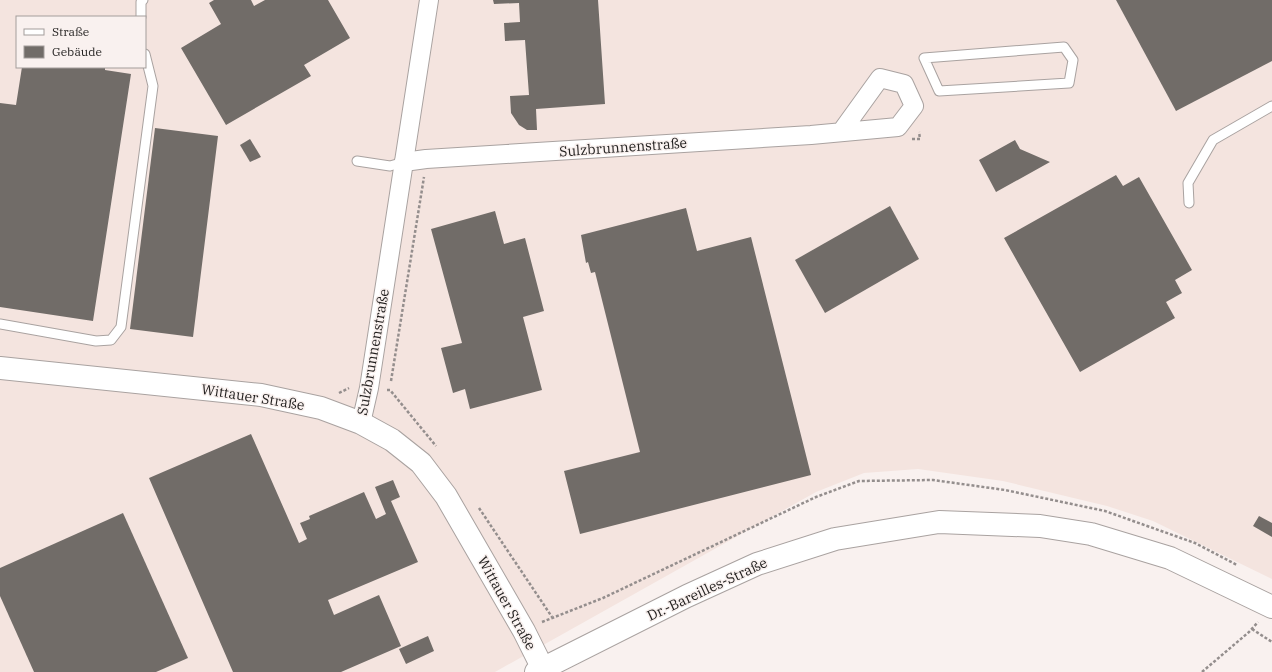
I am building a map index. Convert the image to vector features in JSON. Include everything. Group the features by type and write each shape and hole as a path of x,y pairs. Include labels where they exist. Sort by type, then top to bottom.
{"main road":[{"name":"Wittauer Straße","path":"0,368 261,396 320,408 361,423 392,440 421,463 446,496 524,631 539,670"},
{"name":"Dr.-Bareilles-Straße","path":"539,670 687,596 757,564 835,539 940,522 1040,526 1091,534 1170,558 1272,606"}],"street":[{"name":"Sulzbrunnenstraße","path":"361,423 369,388 429,0"},
{"name":"Sulzbrunnenstraße","path":"404,162 426,159 841,132"}],"lane":[{"path":"141,16 141,2 143,0"},
{"path":"1064,47 1073,60 1069,83 939,91 924,58 1064,47"},
{"path":"0,324 96,340 110,340 121,327 153,86 146,58"},
{"path":"1189,203 1188,183 1213,140 1272,106"},
{"path":"357,161 390,166 404,162"}],"path":[{"path":"337,395 358,386 390,390 438,450"},
{"path":"478,507 552,617"},
{"path":"1202,672 1252,629 1272,606"},
{"path":"1252,629 1272,642"}],"shaded area":[{"path":"0,0 1272,0 1272,579 1153,521 1107,506 1003,481 918,469 864,473 816,492 495,672 0,672"}],"building":[{"path":"214,0 251,0 254,6 265,0 328,0 350,38 304,65 311,76 226,125 181,48 221,24 209,3"},
{"path":"493,0 598,0 605,104 536,109 537,130 527,130 519,125 511,113 510,96 529,95 525,40 505,41 504,23 520,22 519,3 494,4"},
{"path":"1116,0 1272,0 1272,61 1176,111"},
{"path":"22,68 105,68 105,70 131,74 93,321 0,307 0,103 16,105"},
{"path":"155,128 218,136 193,337 130,329"},
{"path":"250,139 261,157 250,162 240,145"},
{"path":"1015,140 1020,149 1050,162 996,192 979,160"},
{"path":"1116,175 1123,186 1139,177 1192,270 1175,280 1182,293 1166,302 1175,318 1080,372 1004,238"},
{"path":"890,206 919,259 825,313 795,260"},
{"path":"686,208 697,251 751,237 811,475 580,534 564,471 640,452 595,272 591,273 588,262 586,263 581,235"},
{"path":"495,211 504,244 525,238 544,311 523,317 542,390 470,409 465,389 453,393 441,348 462,343 431,229"},
{"path":"251,434 299,543 307,539 300,523 310,519 309,516 364,492 376,519 386,514 375,487 393,480 400,497 391,501 418,562 328,600 334,615 379,595 401,646 341,672 233,672 149,478"},
{"path":"123,513 188,658 156,672 34,672 0,596 0,568"},
{"path":"1259,516 1272,523 1272,537 1253,526"},
{"path":"428,636 434,651 406,664 399,649"}]}
